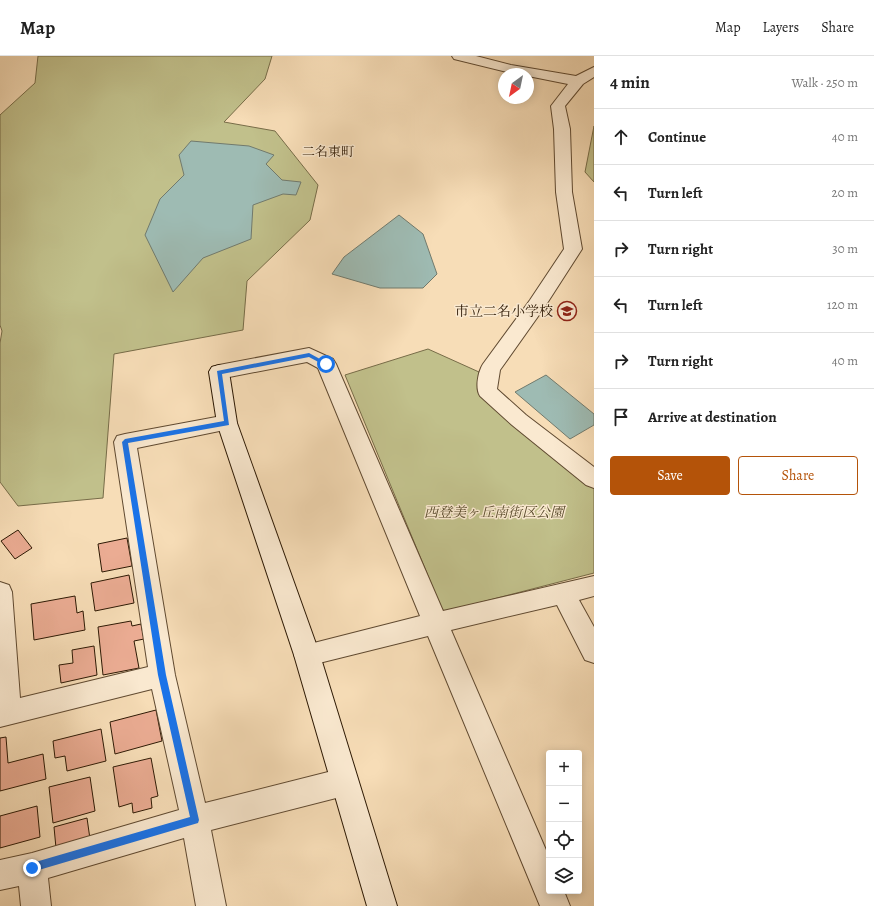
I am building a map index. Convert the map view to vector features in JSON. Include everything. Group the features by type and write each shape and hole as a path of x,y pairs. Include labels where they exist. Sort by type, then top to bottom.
{"street":[{"path":"459,56 481,63 578,81"},
{"path":"594,71 578,81 558,106 562,128 564,192 573,249 537,304 490,369 487,391 519,420 594,479"},
{"path":"382,906 307,655 227,423 219,372 309,355 326,364 555,906"},
{"path":"211,906 195,820 162,675 125,442 227,423"},
{"path":"307,655 594,586"},
{"path":"0,592 4,714 162,675"},
{"path":"564,594 594,652"},
{"path":"0,875 32,868 195,820 344,782"},
{"path":"32,868 36,906"}],"green space":[{"path":"38,56 272,56 265,79 224,122 275,131 318,185 310,220 247,281 243,330 114,354 103,498 18,506 0,482 0,343 2,331 0,325 0,115 35,83"},
{"path":"594,126 594,182 585,172"},
{"name":"西登美ヶ丘南街区公園","path":"428,349 479,372 480,393 594,483 594,573 443,612 345,375"}],"water":[{"path":"191,141 249,146 274,155 266,164 282,180 301,182 296,195 283,194 253,205 251,239 203,258 173,292 145,235 160,199 184,175 179,155"},
{"path":"399,215 423,234 437,274 423,288 380,288 332,274 344,257"},
{"path":"546,375 594,414 594,425 570,439 515,392"}],"building":[{"path":"18,530 32,548 15,559 1,541"},
{"path":"127,538 132,566 102,572 98,544"},
{"path":"129,575 134,603 95,611 91,583"},
{"path":"75,596 77,613 83,611 85,630 34,640 31,604"},
{"path":"131,621 132,626 141,624 144,639 134,641 139,668 103,675 98,627"},
{"path":"94,646 97,675 61,683 59,665 73,663 72,650"},
{"path":"156,710 162,741 115,754 110,722"},
{"path":"101,729 106,761 67,771 65,756 55,758 53,741"},
{"path":"6,737 8,763 43,754 46,779 0,791 0,738"},
{"path":"151,758 158,796 151,798 152,808 133,813 132,803 119,807 113,767"},
{"path":"90,777 95,811 53,823 49,787"},
{"path":"37,806 40,837 0,848 0,816"},
{"path":"87,818 90,839 56,848 54,827"}],"place":[{"name":"市立二名小学校","path":"567,311"}],"district":[{"name":"二名東町","path":"328,151"}],"route":[{"path":"32,868 195,820 162,675 125,442 227,423 219,372 309,355 326,364"}]}
